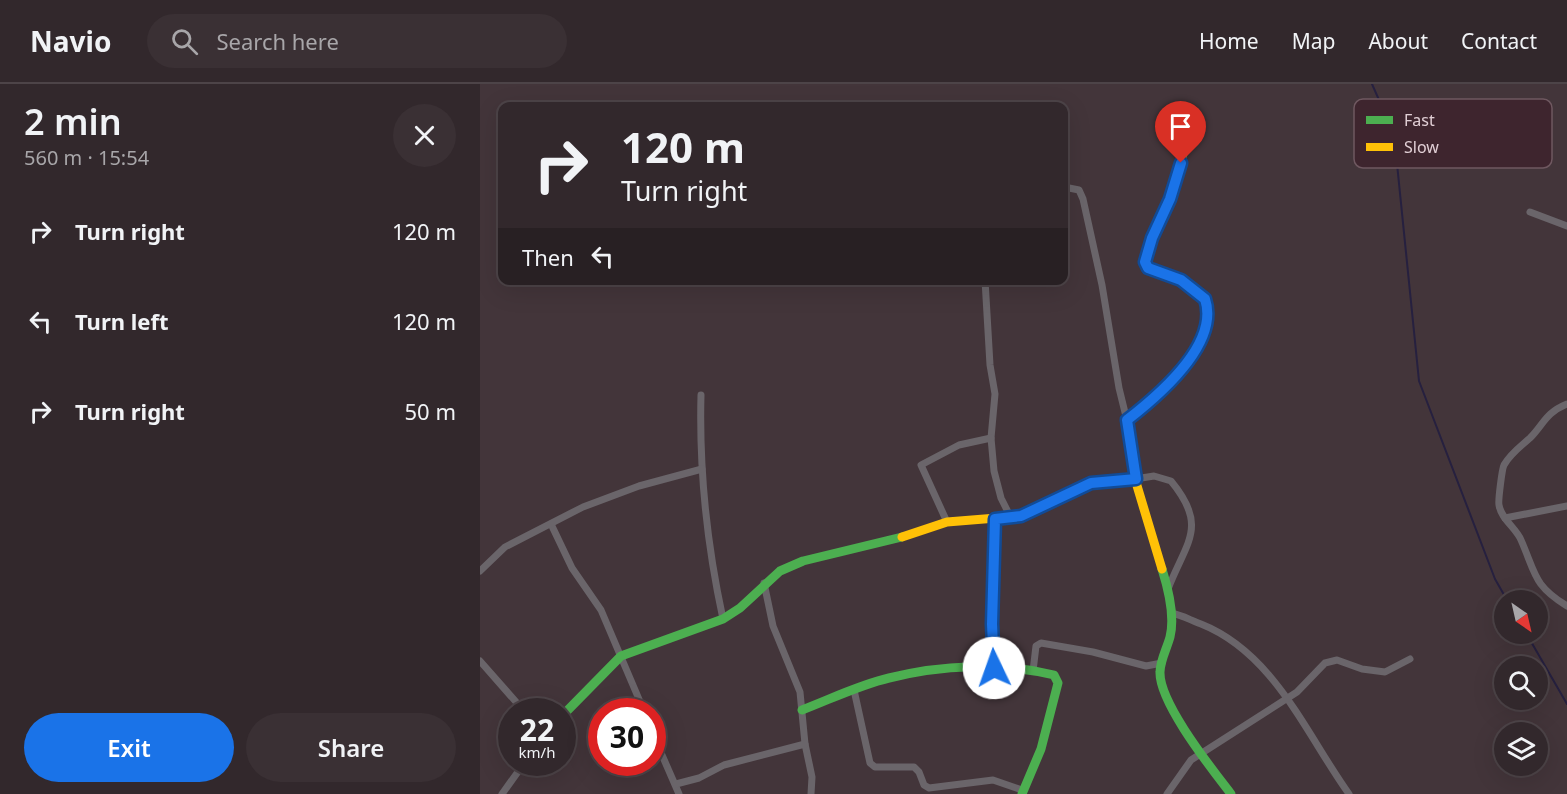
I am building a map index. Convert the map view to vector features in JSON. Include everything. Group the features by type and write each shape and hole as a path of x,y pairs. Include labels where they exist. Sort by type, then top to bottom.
{"street":[{"path":"1127,420 1173,380 1196,349 1206,324 1207,303 1201,295 1181,280 1148,268 1145,262 1152,238 1170,199 1185,147"},
{"path":"1068,188 1079,190 1083,199 1127,420 1136,479 1168,589 1171,613 1169,645 1159,678 1165,696 1201,755 1231,794"},
{"path":"1530,212 1567,226"},
{"path":"985,285 990,365 995,394 991,438 996,484 1011,518"},
{"path":"701,395 702,469 710,560 723,619"},
{"path":"1567,405 1542,420 1532,436 1505,463 1501,477 1502,491 1499,505 1504,518 1520,538 1538,582 1567,606"},
{"path":"947,522 921,465 959,445 991,438"},
{"path":"480,571 505,547 564,516 622,491 702,469"},
{"path":"576,702 621,656 723,619 749,600 764,583 780,571 803,561 904,537 947,522 1011,518 1031,512 1091,483 1154,476 1171,481 1192,521 1191,539 1168,589"},
{"path":"1504,518 1567,506"},
{"path":"994,668 992,624 995,519"},
{"path":"551,524 572,568 601,610 639,698"},
{"path":"764,583 767,605 797,683 812,777 811,794"},
{"path":"1171,613 1222,633 1253,660 1288,698 1349,794"},
{"path":"1033,671 1036,646 1041,643 1093,652 1146,666 1162,663"},
{"path":"1167,794 1186,764 1288,698 1318,668 1332,660 1362,669 1384,672 1410,659"},
{"path":"480,661 513,698"},
{"path":"802,710 892,678 994,668 1054,675 1058,683 1041,749 1022,792 993,780 925,786"},
{"path":"854,690 870,763 878,768 914,767 920,772 925,786 921,794"},
{"path":"676,784 699,778 724,765 805,744"},
{"path":"666,762 679,794"},
{"path":"502,794 515,776"}],"waterway":[{"path":"1372,84 1379,99"},
{"path":"1397,168 1419,381 1495,579 1501,590"},
{"path":"1532,644 1567,704"}],"traffic: fast":[{"path":"1127,420 1155,396 1187,362 1200,343 1207,324 1207,307 1198,291 1168,274 1148,268 1145,262 1152,238 1170,199 1185,147"},
{"path":"576,702 621,656 723,619 740,608 780,571 803,561 902,537"},
{"path":"1162,569 1172,621 1170,637 1160,668 1162,685 1177,718 1231,794"},
{"path":"802,710 878,681 929,670 993,667 1054,675 1058,683 1041,749 1022,794"}],"traffic: slow":[{"path":"902,537 947,522 1021,516 1091,483 1135,479 1162,569"}],"route":[{"path":"994,668 992,624 995,519 1021,516 1091,483 1136,479 1127,420 1173,380 1202,338 1206,324 1205,299 1181,280 1148,268 1145,262 1145,256 1170,199 1181,163"}]}
